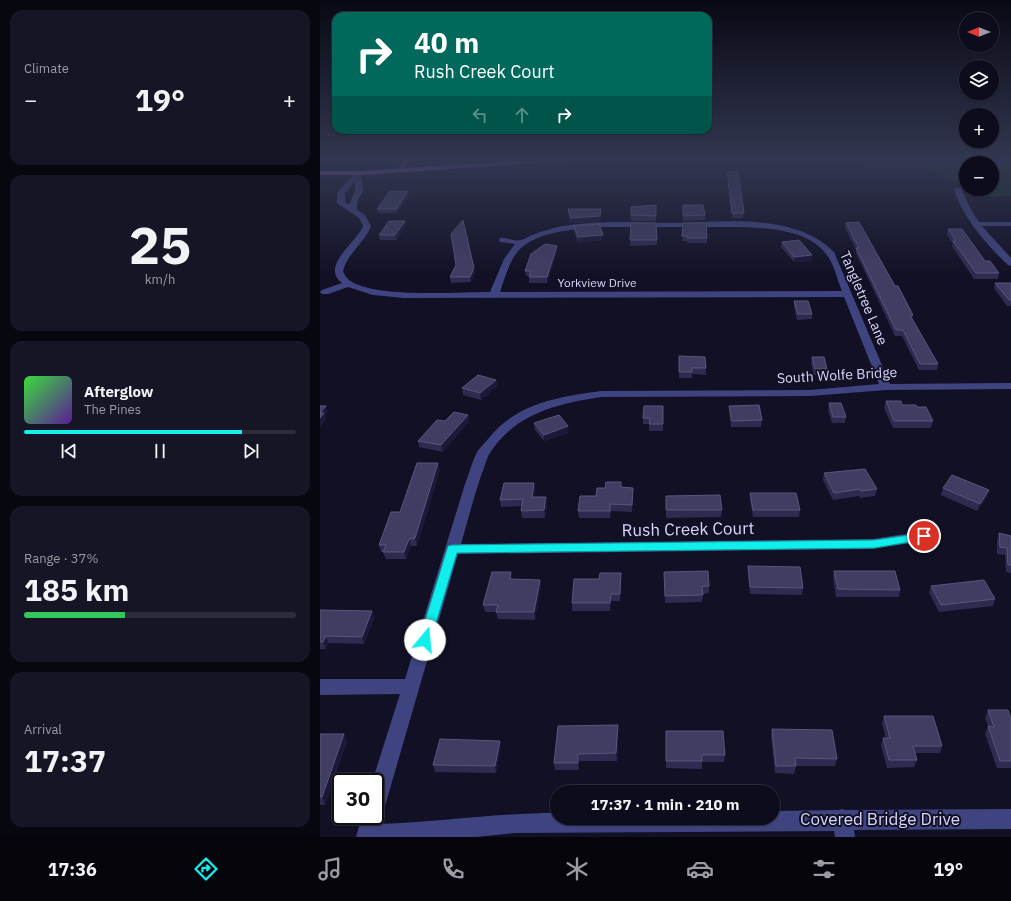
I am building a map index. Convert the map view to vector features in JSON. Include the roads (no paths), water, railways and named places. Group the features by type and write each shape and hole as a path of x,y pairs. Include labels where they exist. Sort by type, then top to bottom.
{"street":[{"path":"325,292 349,284 340,276 338,269 341,261 366,228 366,221 353,210 341,203 341,198"},
{"path":"353,210 353,202 355,198"},
{"path":"961,198 963,204 988,239 1011,263"},
{"path":"978,224 1011,224"},
{"name":"Tangletree Lane","path":"521,243 538,235 570,227 698,225 762,226 801,234 816,241 831,254 886,387"},
{"path":"801,234 813,228"},
{"path":"503,240 521,243"},
{"path":"494,295 509,257 521,243"},
{"name":"Yorkview Drive","path":"349,284 368,292 387,295 848,294"},
{"name":"South Wolfe Bridge","path":"384,776 452,549 483,453 501,431 518,417 549,404 580,396 601,394 810,393 886,387 1011,386"},
{"name":"Rush Creek Court","path":"452,549 874,544 924,536"},
{"path":"320,687 411,686"},
{"name":"Covered Bridge Drive","path":"368,829 413,833 515,823 843,828 1011,819"}]}
